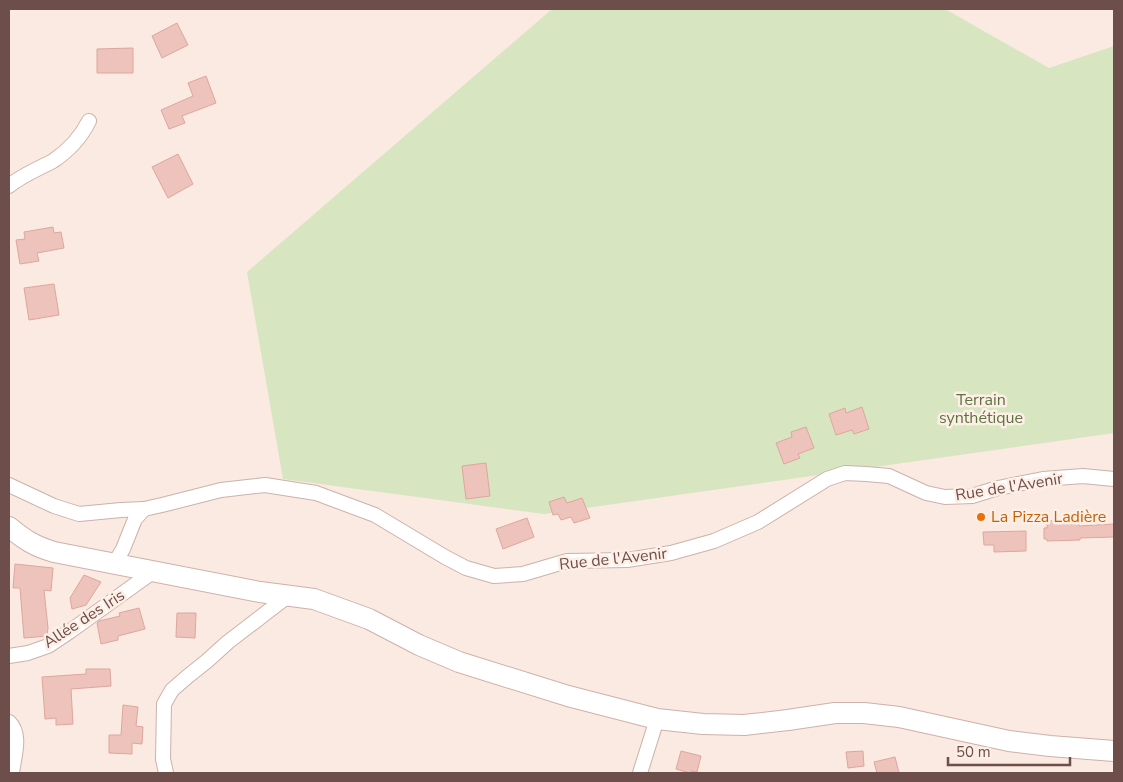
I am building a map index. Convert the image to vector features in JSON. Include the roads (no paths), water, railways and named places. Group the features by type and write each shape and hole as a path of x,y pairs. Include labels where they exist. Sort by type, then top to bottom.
{"street":[{"path":"9,186 54,160 68,149 80,136 89,121"},
{"name":"Rue de l'Avenir","path":"9,485 54,506 79,514 144,509 221,490 265,485 316,492 375,515 466,568 494,576 522,574 567,561 628,560 671,553 714,541 758,522 827,479 845,473 889,476 926,493 945,497 972,496 998,488 1043,479 1083,476 1114,479"},
{"path":"114,564 123,549 135,519 144,509"},
{"path":"13,533 37,547 54,552 260,592 314,599 369,619 419,646 459,662 568,696 657,719 703,724 744,725 835,713 864,713 899,717 1008,741 1114,751"},
{"name":"Allée des Iris","path":"9,656 28,653 48,646 154,571"},
{"path":"166,773 163,758 164,704 172,690 228,642 288,596"},
{"path":"640,773 657,719"},
{"path":"9,722 15,730 16,737 12,773"}],"place":[{"name":"La Pizza Ladière","path":"981,517"}],"park label":[{"name":"Terrain synthétique","path":"981,409"}]}
